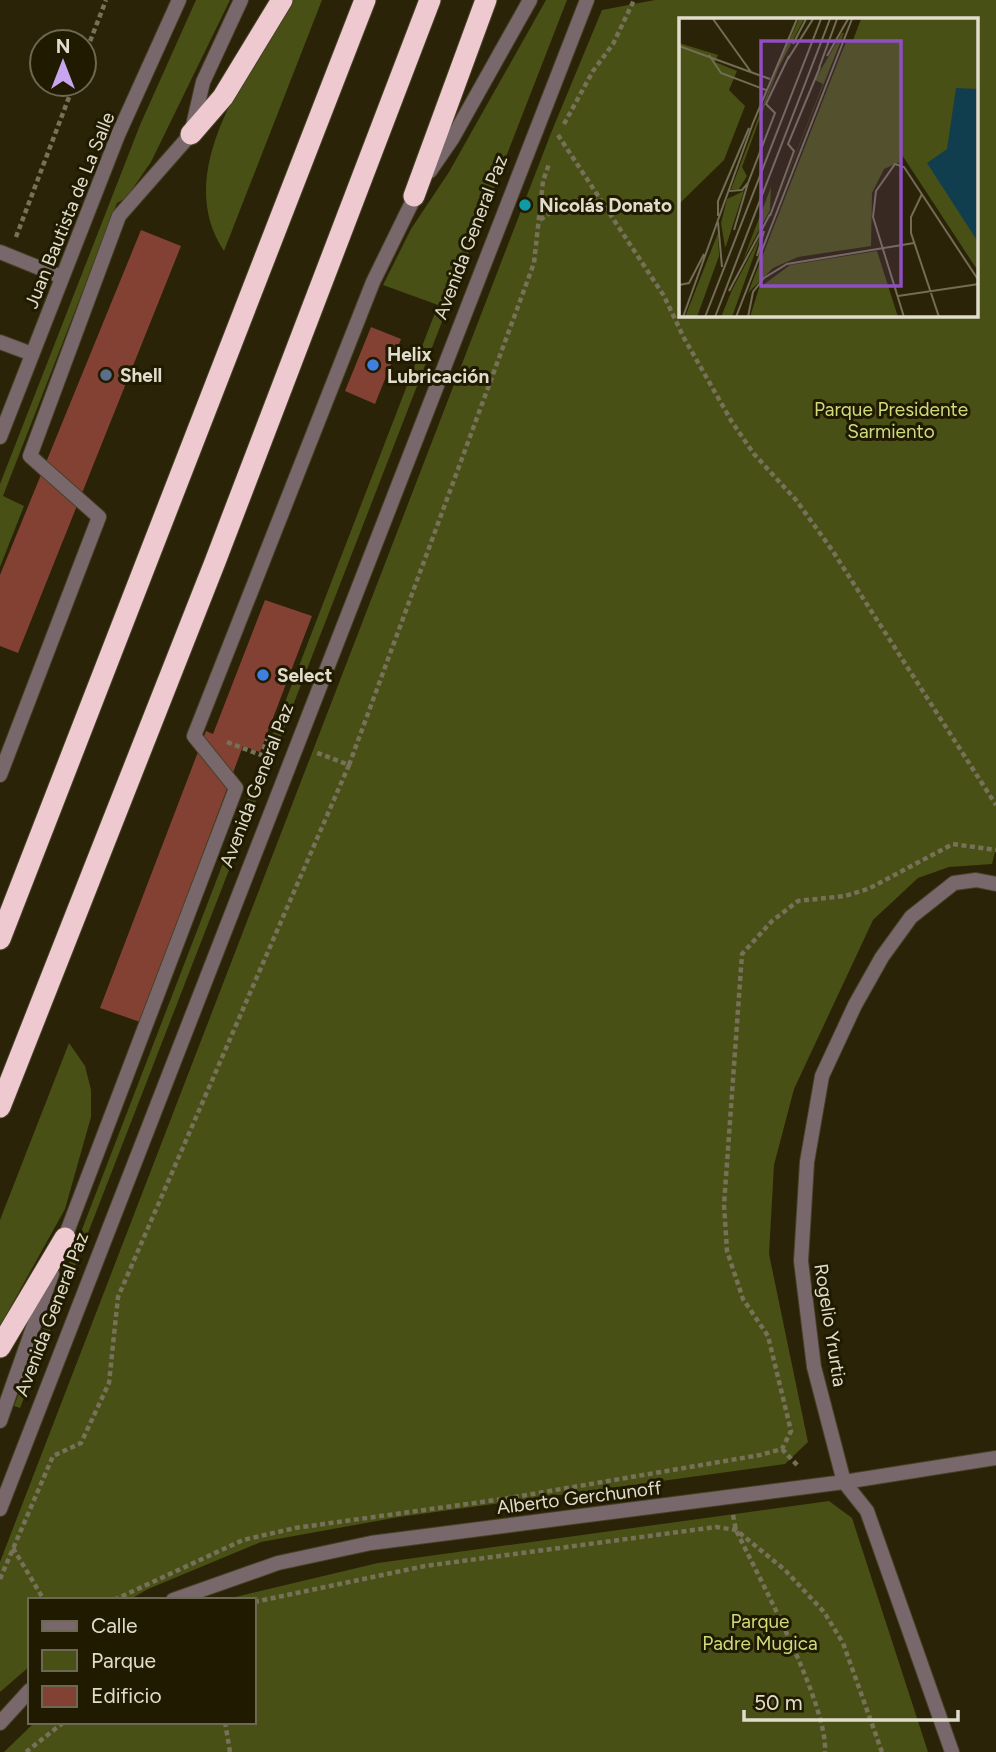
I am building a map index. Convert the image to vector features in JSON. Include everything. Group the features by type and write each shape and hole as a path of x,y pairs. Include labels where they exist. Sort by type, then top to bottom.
{"highway":[{"path":"191,134 223,97 282,0"},
{"path":"0,939 365,0"},
{"path":"0,1107 215,562 430,0"},
{"path":"414,195 486,0"},
{"path":"0,1347 65,1238"}],"street":[{"name":"Juan Bautista de La Salle","path":"0,437 118,135 179,0"},
{"path":"0,775 99,517 30,456 119,216 191,134 203,82 241,0"},
{"path":"0,1421 65,1238 236,788 194,736 196,730 373,282 414,195 452,139 530,0"},
{"name":"Avenida General Paz","path":"0,1509 587,0"},
{"path":"4,254 62,277"},
{"path":"0,342 33,354"},
{"name":"Rogelio Yrurtia","path":"951,1752 867,1511 844,1482 814,1367 801,1261 807,1162 822,1076 855,1005 882,957 911,916 954,883 976,880 996,884"},
{"name":"Alberto Gerchunoff","path":"179,1598 278,1563 371,1543 844,1482 996,1458"},
{"path":"0,1723 28,1692"}],"path":[{"path":"95,28 106,0"},
{"path":"554,147 593,71 613,44 634,0"},
{"path":"4,254 68,98"},
{"path":"558,135 664,296 684,338 732,422 754,454 796,500 832,550 996,805"},
{"path":"0,1578 53,1456 81,1443 109,1383 118,1297 349,765 534,263 543,181 551,158"},
{"path":"539,221 556,208 582,198 603,202"},
{"path":"196,730 261,755 269,735 279,739"},
{"path":"313,752 349,765"},
{"path":"118,1598 243,1540 295,1528 503,1499 782,1449 791,1431 768,1336 743,1299 727,1251 724,1205 742,954 772,921 798,901 868,890 953,844 996,850"},
{"path":"729,1497 736,1530 811,1692 826,1742 825,1752"},
{"path":"256,1602 450,1563 716,1527 736,1530 785,1570 824,1612 844,1643 882,1752"},
{"path":"12,1547 43,1598"},
{"path":"26,1752 61,1724"},
{"path":"225,1724 230,1752"}],"green space":[{"path":"196,0 230,0 151,162 126,198 117,203 3,496 24,506 0,567 0,484 140,125"},
{"path":"292,0 322,0 224,251 210,220 206,188 211,155 222,121 238,89"},
{"path":"546,0 567,0 20,1408 14,1406 438,305 383,285 411,229 449,172"},
{"name":"Parque Presidente Sarmiento","path":"655,0 996,0 996,848 992,864 949,867 918,878 873,920 794,1089 774,1165 769,1254 808,1442 785,1464 399,1517 261,1542 132,1598 28,1598 28,1668 0,1692 0,1562 551,133 602,10"},
{"path":"69,1043 85,1066 91,1090 91,1117 65,1209 0,1326 0,1220"},
{"name":"Parque Padre Mugica","path":"829,1501 852,1518 928,1752 4,1752 33,1724 256,1724 256,1598 231,1598 378,1563"}],"building":[{"name":"Shell","path":"141,230 181,246 18,653 0,646 0,575"},
{"name":"Helix Lubricación","path":"371,327 401,339 375,404 345,391"},
{"path":"265,600 312,616 260,752 243,746 140,1022 100,1008 206,731 213,734"}],"place":[{"name":"Nicolás Donato","path":"525,205"},
{"name":"Helix Lubricación","path":"373,365"},
{"name":"Shell","path":"106,375"},
{"name":"Select","path":"263,675"}]}
